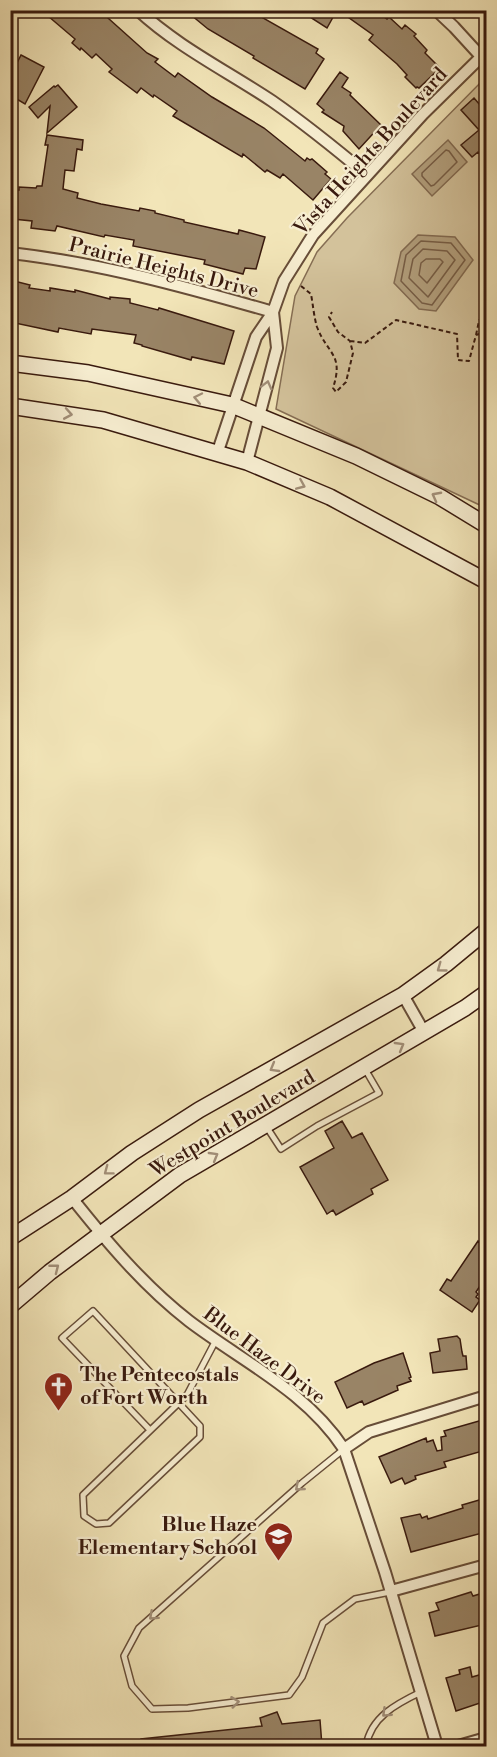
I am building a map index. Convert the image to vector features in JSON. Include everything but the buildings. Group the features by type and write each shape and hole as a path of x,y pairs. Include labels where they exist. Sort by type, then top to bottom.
{"main road":[{"path":"10,363 88,374 232,405 356,456 440,497 486,525"},
{"path":"10,406 103,420 247,462 330,497 486,581"},
{"name":"Westpoint Boulevard","path":"10,1238 72,1198 132,1153 200,1110 403,995 486,931"},
{"name":"Westpoint Boulevard","path":"10,1306 50,1272 180,1175 465,1008 486,993"}],"street":[{"path":"138,10 202,58 271,101 318,134 367,175"},
{"path":"436,10 485,57"},
{"name":"Vista Heights Boulevard","path":"217,454 256,337 273,312 284,281 313,235 423,114 485,57"},
{"name":"Prairie Heights Drive","path":"10,253 141,275 273,312"},
{"name":"Vista Heights Boulevard","path":"247,462 277,348 273,312"},
{"path":"403,995 424,1032"},
{"name":"Blue Haze Drive","path":"72,1198 140,1279 188,1320 297,1396 333,1432 344,1449 391,1591 437,1746"},
{"path":"344,1449 369,1432 486,1396"},
{"path":"391,1591 486,1565"},
{"path":"458,1746 486,1738"}],"lane":[{"path":"266,1125 281,1149 317,1126 379,1093 364,1068"},
{"path":"150,1430 62,1338 93,1311 179,1402 200,1426 200,1437 109,1523 96,1524 84,1516 83,1495 179,1402 187,1395 216,1340"},
{"path":"344,1449 139,1628 124,1656 132,1686 152,1708 188,1708 289,1695 302,1677 323,1623 355,1599 391,1591"},
{"path":"366,1746 368,1734 382,1714 396,1704 421,1692"}],"path":[{"path":"301,286 311,294 316,324 336,358 338,372 333,388 336,392 346,382 353,353 350,341"},
{"path":"332,312 329,317 338,332 350,341 365,343 396,320 457,334 458,360 469,361 479,321 486,306"},
{"path":"476,335 486,332"}],"shaded area":[{"path":"486,77 486,508 276,409 295,296 317,252 347,218"}],"water":[{"path":"448,140 467,162 432,196 412,174"},
{"path":"418,235 455,237 473,260 436,311 419,309 394,283 401,252"}],"place":[{"name":"The Pentecostals of Fort Worth","path":"59,1412"},
{"name":"Blue Haze Elementary School","path":"278,1562"}]}
